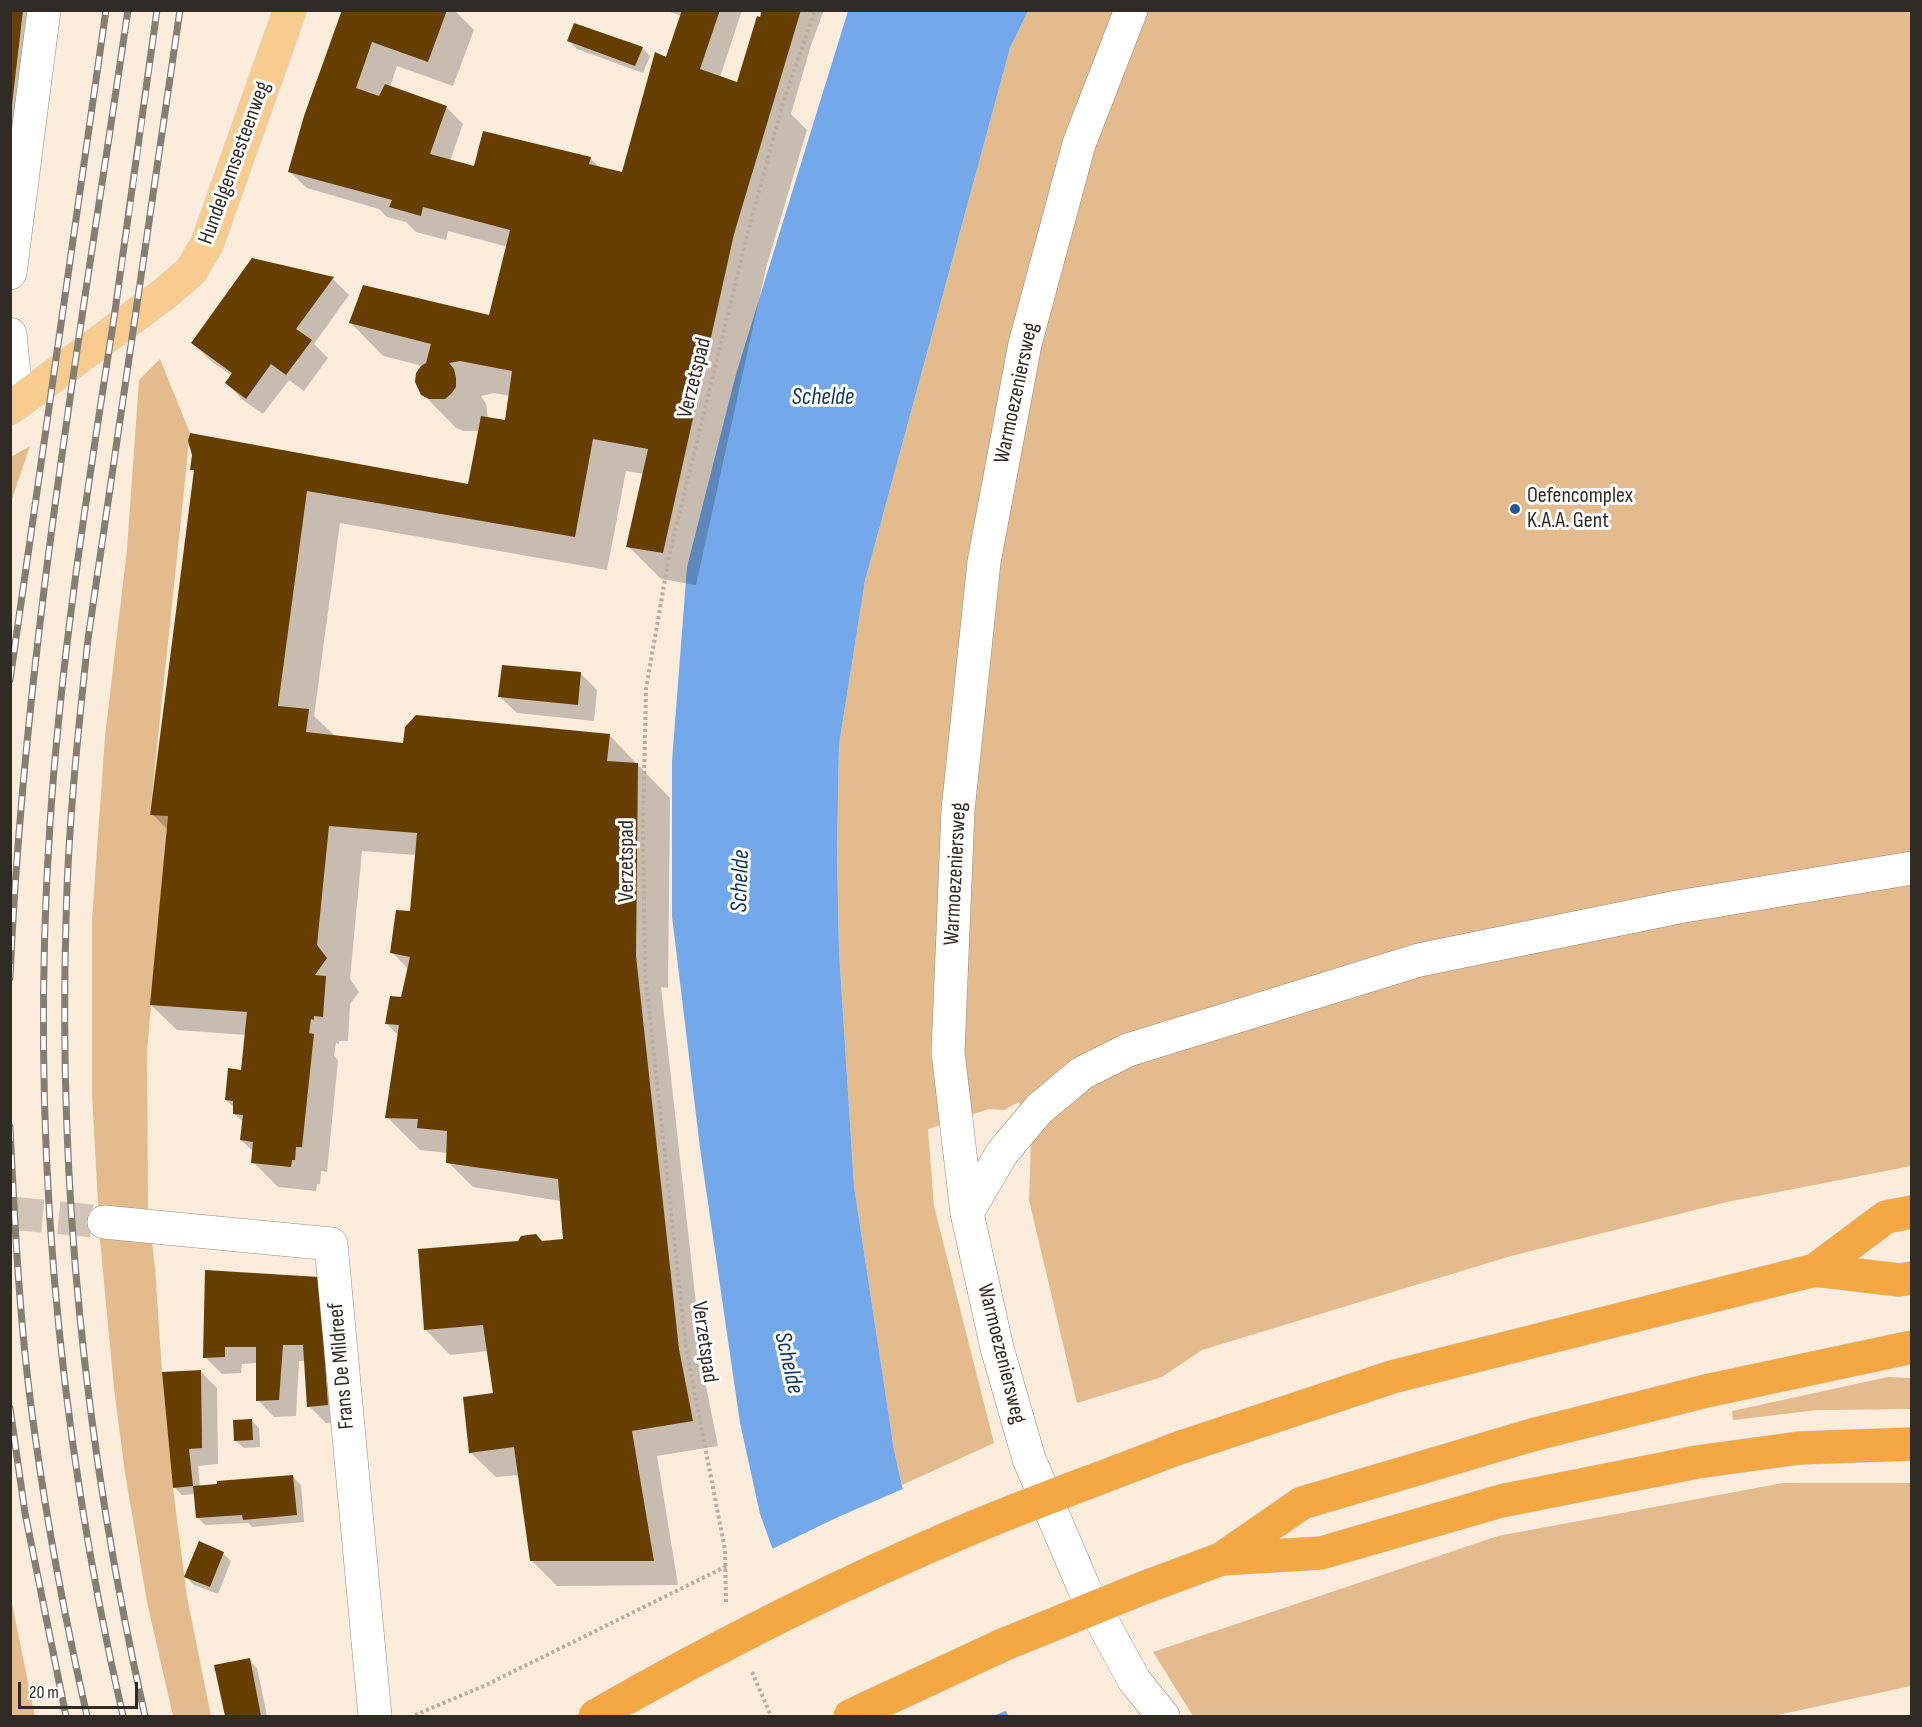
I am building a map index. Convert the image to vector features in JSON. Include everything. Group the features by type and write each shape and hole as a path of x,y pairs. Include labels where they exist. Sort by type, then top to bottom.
{"highway":[{"path":"1815,1270 1886,1217 1911,1212"},
{"path":"595,1716 662,1678 810,1602 973,1528 1173,1450 1392,1377 1815,1270 1899,1280 1911,1278"},
{"path":"850,1716 1005,1644 1221,1558 1302,1503 1532,1435 1706,1391 1911,1347"},
{"path":"1221,1558 1321,1552 1501,1501 1697,1462 1799,1449 1911,1444"}],"main road":[{"name":"Hundelgemsesteenweg","path":"14,405 163,295 191,270 207,244 291,10"}],"street":[{"path":"10,273 44,10"},
{"name":"Warmoezeniersweg","path":"1131,10 1079,144 1025,344 984,562 958,810 948,1052 967,1213 997,1348 1029,1459 1084,1588 1134,1680 1163,1716"},
{"path":"10,334 14,405"},
{"path":"967,1213 1002,1153 1039,1109 1083,1073 1128,1050 1419,960 1678,907 1911,868"},
{"name":"Frans De Mildreef","path":"104,1222 331,1244 375,1716"}],"path":[{"name":"Verzetspad","path":"726,1610 725,1550 686,1348 645,972 643,831 646,688 669,556 748,231 783,103 815,10"},
{"path":"415,1715 486,1685 727,1566"},
{"path":"750,1669 771,1716"}],"shaded area":[{"path":"1028,11 1911,11 1911,1166 1727,1202 1511,1256 1202,1350 1162,1377 1077,1403 1029,1200 1031,1140 1019,1102 1004,1110 989,1109 928,1129 934,1206 994,1443 902,1485 894,1450 854,1186 839,951 837,851 839,745 865,581 1010,48"},
{"path":"160,359 190,433 150,814 168,816 147,1051 148,1209 173,1488 187,1597 211,1716 173,1716 147,1602 125,1473 114,1388 100,1240 92,1093 92,920 105,737 127,549 139,380"},
{"path":"30,446 11,502 11,457"},
{"path":"1888,1377 1911,1378 1911,1409 1817,1410 1733,1420 1732,1411"},
{"path":"1783,1483 1911,1483 1911,1686 1773,1716 1193,1716 1153,1652 1498,1536"},
{"path":"11,1599 35,1716 11,1716"}],"water":[{"name":"Schelde","path":"848,11 1028,11 1010,48 865,581 839,745 837,851 839,951 854,1186 894,1450 907,1508 942,1595 998,1700 1009,1716 833,1716 760,1514 740,1423 700,1148 672,916 672,761 687,567 736,374"}],"pier":[{"path":"905,1488 910,1507 945,1593 1000,1699 1008,1710 993,1716 830,1716 770,1550"}],"building":[{"path":"10,10 23,10 12,105 10,105"},
{"path":"342,10 447,10 428,62 372,42 356,88 379,96 385,84 447,106 430,154 474,166 483,131 591,157 589,164 622,172 655,52 666,57 682,10 720,10 700,69 737,82 757,16 760,17 762,10 801,10 734,234 663,553 626,547 648,449 593,439 575,537 307,491 278,706 309,709 306,732 403,743 405,727 416,715 610,734 607,761 638,763 636,956 679,1349 693,1421 632,1431 654,1561 530,1561 514,1447 469,1453 463,1397 493,1393 483,1325 424,1330 418,1249 518,1241 521,1236 536,1234 542,1241 563,1239 558,1179 446,1163 447,1131 417,1128 418,1119 385,1118 399,1025 385,1024 390,996 401,997 410,957 390,953 396,910 410,911 417,833 329,826 317,945 327,958 315,975 326,976 323,1017 314,1016 314,1020 311,1019 309,1033 314,1034 302,1147 296,1147 295,1160 292,1160 291,1167 251,1163 253,1142 240,1140 243,1115 233,1114 233,1101 225,1100 228,1068 241,1070 247,1012 150,1005 168,816 150,815 194,470 190,470 192,455 188,441 190,433 468,484 481,416 505,420 512,371 460,361 449,363 454,369 456,387 445,399 429,399 421,395 415,382 416,373 426,363 431,344 349,323 363,285 489,315 510,230 423,207 421,216 389,207 392,200 288,172 304,116"},
{"path":"574,23 643,47 635,66 567,41"},
{"path":"252,258 334,277 296,329 312,340 286,375 271,364 246,399 225,383 232,373 191,343"},
{"path":"502,665 581,672 578,705 498,697"},
{"path":"205,1270 319,1277 328,1405 307,1407 303,1345 283,1345 279,1400 256,1401 256,1347 225,1347 225,1357 203,1358"},
{"path":"201,1370 202,1448 189,1449 193,1486 173,1488 162,1372"},
{"path":"252,1419 253,1440 234,1441 233,1420"},
{"path":"293,1475 297,1515 243,1520 242,1515 196,1518 193,1486 217,1484 217,1481"},
{"path":"199,1541 224,1552 210,1587 184,1577"},
{"path":"250,1658 261,1716 225,1716 214,1665"}],"tunnel":[{"path":"10,1213 104,1222"}],"railway":[{"path":"10,680 106,10"},
{"path":"10,978 17,856 41,614 74,372 128,10"},
{"path":"123,1716 100,1606 65,1385 54,1273 47,1161 44,1049 45,936 50,824 68,634 157,10"},
{"path":"145,1716 124,1618 107,1519 80,1321 67,1122 66,921 71,815 88,639 180,10"},
{"path":"10,1127 19,1281 30,1397 52,1541 87,1716"},
{"path":"10,1408 25,1513 66,1716"}],"place":[{"name":"Oefencomplex K.A.A. Gent","path":"1515,509"}]}
